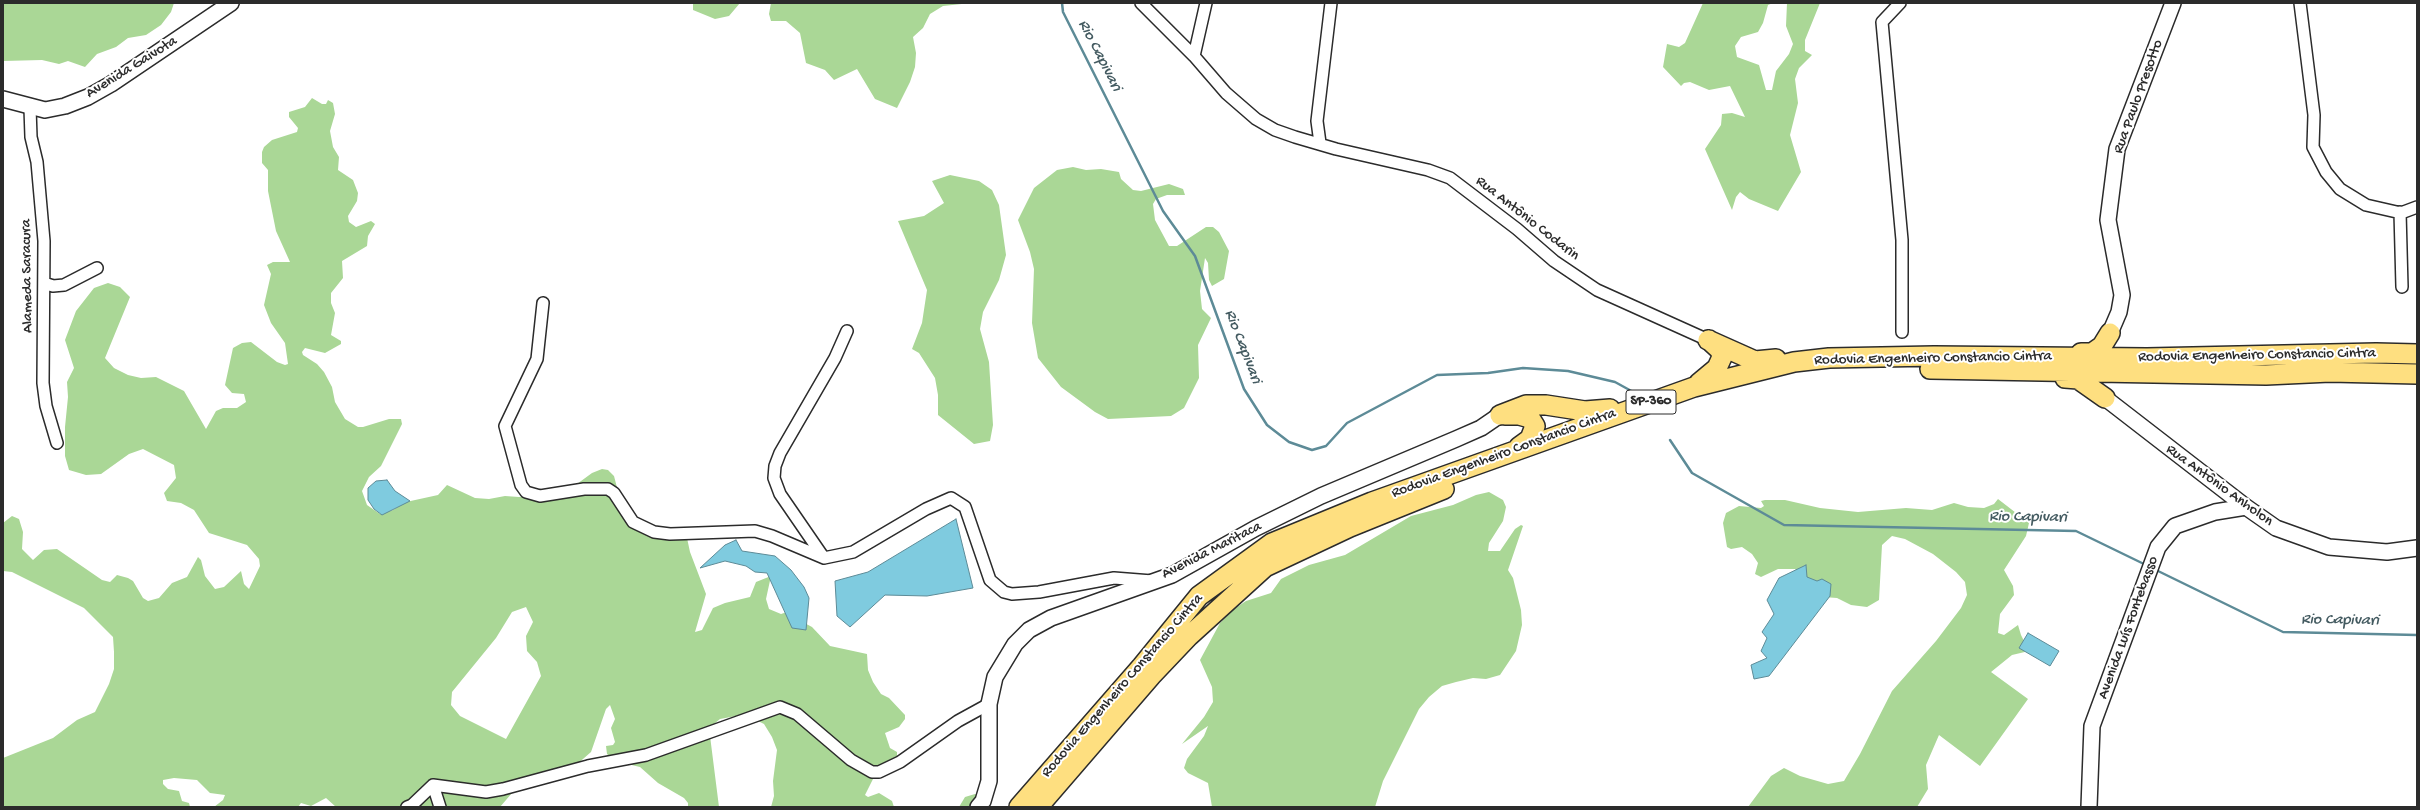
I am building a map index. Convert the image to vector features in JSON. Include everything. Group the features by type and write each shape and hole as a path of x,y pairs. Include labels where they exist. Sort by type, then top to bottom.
{"highway":[{"path":"2030,358 2075,352 2092,353 2102,346 2110,333"},
{"path":"2110,333 2105,348 2108,354 2147,366"},
{"path":"1708,340 1756,361 1830,358"},
{"path":"1694,387 1717,368 1722,357 1720,350 1708,340"},
{"name":"Rodovia Engenheiro Constancio Cintra","path":"1038,807 1151,676 1189,636 1265,567 1350,527 1438,492 1721,390 1808,371 1883,367 2016,372 2376,353 2417,354"},
{"name":"Rodovia Engenheiro Constancio Cintra","path":"1019,807 1142,666 1199,596 1272,543 1372,502 1518,448 1694,387 1794,362 1830,358 2030,358 2147,366 2417,374"},
{"path":"2105,398 2098,386 2098,381 2147,366"},
{"path":"2016,372 2078,379 2105,398"},
{"path":"1500,415 1526,406 1546,405 1585,411 1642,404"},
{"path":"1500,415 1519,414 1530,418 1534,426 1530,439 1518,448"}],"street":[{"name":"Avenida Gaivota","path":"3,99 30,108 45,110 65,106 88,97 117,80 231,3"},
{"name":"Rua Antônio Codarin","path":"1141,3 1194,56 1226,93 1256,119 1275,130 1450,178 1517,229 1554,261 1597,290 1708,340"},
{"path":"1194,56 1206,3"},
{"path":"1320,143 1317,121 1331,3"},
{"path":"1900,3 1882,22 1902,240 1902,332"},
{"name":"Rua Paulo Presotto","path":"2110,333 2120,312 2122,295 2108,220 2118,149 2173,3"},
{"path":"2300,3 2314,115 2313,147 2326,172 2340,189 2366,204 2400,212 2417,206"},
{"name":"Alameda Saracura","path":"30,108 31,137 37,162 41,199 44,283 43,383 46,406 58,443"},
{"path":"2400,212 2402,287"},
{"path":"44,283 53,286 64,285 97,268"},
{"path":"543,303 536,359 505,426 521,485 526,492 540,496 584,489 608,489 614,493 632,522 654,532 670,534 755,531 772,536 824,558 853,552 926,509 951,498 965,507 990,580 1004,592 1012,594 1039,592 1114,578 1152,581"},
{"path":"824,558 794,516 776,486 775,466 780,453 835,358 847,331"},
{"name":"Rua Antônio Anholon","path":"2105,398 2246,507 2276,528 2329,547 2387,552 2417,548"},
{"name":"Avenida Maritaca","path":"978,807 983,801 989,781 989,704 995,677 1015,644 1029,630 1051,618 1172,575 1256,528 1314,500 1480,428 1500,415"},
{"name":"Avenida Luís Fontebasso","path":"2090,807 2092,726 2158,547 2175,526 2215,512 2246,507"},
{"path":"433,785 486,792 503,789 588,766 646,755 780,707 797,714 851,760 872,772 879,772 900,762 958,721 989,704"},
{"path":"407,807 412,805 433,785"},
{"path":"433,785 440,807"}],"green space":[{"path":"3,3 174,3 171,12 161,25 146,35 128,38 116,47 97,54 85,67 68,61 59,64 42,60 3,61"},
{"path":"693,3 740,3 729,16 715,19 693,10"},
{"path":"771,3 971,3 943,6 930,14 923,28 913,37 916,53 915,67 910,82 897,108 875,99 857,69 834,80 825,70 806,63 800,33 786,21 771,21 769,14"},
{"path":"1703,3 1773,3 1768,5 1763,23 1758,32 1741,37 1735,46 1737,57 1759,65 1766,90 1772,90 1776,71 1789,54 1793,44 1786,26 1787,3 1820,3 1805,40 1805,51 1812,55 1799,68 1795,79 1798,103 1790,135 1801,172 1778,211 1749,199 1740,192 1736,197 1732,210 1705,149 1721,125 1722,114 1732,113 1745,117 1730,86 1709,90 1690,82 1684,83 1681,86 1663,67 1667,44 1679,47 1685,43"},
{"path":"312,98 322,104 326,104 328,100 333,103 335,114 330,131 333,147 339,157 338,170 353,180 358,193 357,201 348,216 349,222 356,227 371,221 375,224 368,236 367,246 342,261 343,278 331,293 331,303 335,313 331,335 341,341 341,344 325,353 305,348 302,352 303,355 317,364 324,372 332,387 335,402 345,419 358,427 363,427 389,419 401,419 402,424 381,466 369,477 362,491 367,505 380,514 393,510 406,502 438,495 447,485 475,498 489,499 505,496 519,497 566,492 592,473 602,469 608,470 614,476 621,503 644,526 687,538 690,552 706,594 695,632 702,630 713,608 725,603 750,597 756,582 771,576 766,599 769,609 781,614 790,611 797,619 812,627 830,646 867,654 868,670 873,682 881,694 889,698 905,715 905,719 899,727 885,733 890,748 897,752 897,757 876,773 865,795 868,797 879,793 892,801 894,807 771,807 774,796 773,781 777,750 772,737 764,724 750,717 736,716 720,719 709,728 719,807 688,807 688,803 684,798 658,783 640,767 615,761 607,754 606,746 613,745 615,742 611,728 615,719 610,705 606,709 591,752 575,766 557,776 512,793 500,807 336,807 326,798 311,806 301,803 298,807 214,807 223,800 225,795 210,793 197,780 174,778 163,780 163,784 168,789 179,791 182,801 189,803 190,807 3,807 3,758 53,738 77,720 95,712 109,684 114,669 114,652 113,637 84,608 12,572 3,571 3,523 12,516 19,519 23,532 22,549 33,560 44,550 57,549 102,580 110,582 117,575 128,578 133,581 143,598 148,601 159,598 172,583 187,577 198,557 201,560 205,576 215,589 224,587 241,571 244,584 249,589 260,566 259,559 247,545 209,533 194,510 181,503 167,501 164,493 176,478 174,465 143,449 129,454 101,474 86,475 69,470 65,456 65,427 68,397 67,382 74,368 65,340 76,311 94,288 108,283 120,287 130,297 105,358 114,368 128,375 141,378 156,377 184,391 206,429 216,411 223,408 237,408 246,402 244,394 232,393 225,385 233,348 242,343 251,342 277,362 285,365 288,364 285,343 271,323 264,305 271,274 267,265 273,262 290,262 276,231 268,191 268,170 262,163 262,152 264,147 272,140 297,132 298,128 289,117 289,112 305,107","holes":["526,607 533,622 526,636 527,651 537,662 541,676 506,739 460,716 451,705 452,692 496,638 512,612"]},
{"path":"1073,167 1086,170 1101,169 1119,172 1121,179 1133,190 1141,191 1169,184 1183,189 1185,195 1167,195 1156,199 1153,204 1155,220 1169,246 1177,246 1206,227 1213,227 1219,232 1229,251 1224,279 1212,286 1209,280 1208,263 1205,258 1200,291 1202,309 1211,318 1198,345 1199,378 1184,408 1171,416 1108,419 1095,412 1061,387 1038,358 1032,323 1034,269 1030,252 1018,220 1034,188 1057,170"},
{"path":"950,175 979,181 992,190 999,205 1006,255 999,280 983,312 980,329 989,362 993,425 990,441 974,444 938,415 938,395 935,378 919,353 912,349 922,323 927,290 898,221 924,216 944,203 932,181"},
{"path":"1489,492 1503,500 1506,507 1503,521 1489,543 1488,551 1500,551 1515,529 1521,525 1523,526 1508,570 1513,578 1521,610 1522,625 1516,651 1500,675 1486,679 1473,678 1442,686 1429,697 1419,709 1383,781 1375,807 1212,807 1208,783 1188,773 1184,768 1187,759 1204,736 1208,726 1182,744 1204,717 1213,702 1212,687 1200,660 1220,623 1234,609 1246,601 1271,593 1281,579 1309,565 1345,555 1411,516 1453,505 1476,495"},
{"path":"1998,499 2029,523 2026,536 2004,570 2013,586 2014,595 2000,614 1998,633 2004,635 2018,625 2029,651 2012,655 1991,672 2028,699 1980,766 1939,735 1926,765 1928,789 1917,807 1748,807 1771,776 1784,768 1800,776 1828,784 1844,781 1860,754 1892,691 1936,641 1961,608 1967,595 1965,582 1956,572 1933,554 1905,539 1892,536 1882,545 1879,600 1867,607 1851,605 1837,598 1823,597 1795,569 1778,569 1761,577 1755,574 1758,563 1752,554 1742,547 1731,549 1727,547 1723,523 1726,513 1739,506 1761,508 1764,506 1761,501 1765,500 1785,500 1820,508 1858,512 1906,508 1932,510 1954,503 1968,507 1984,508 1994,504"},
{"path":"975,794 983,798 989,807 959,807 965,797"}],"water":[{"path":"387,480 395,491 410,501 382,515 374,509 368,500 368,488 376,481"},
{"path":"956,519 973,588 927,596 885,595 850,627 837,616 835,581 868,572"},
{"path":"736,540 742,551 775,556 791,570 804,587 809,598 806,630 792,628 767,573 755,572 746,566 725,561 700,568 725,545"},
{"path":"1806,565 1807,577 1817,581 1822,579 1831,584 1830,596 1769,676 1754,679 1751,665 1767,658 1761,651 1767,638 1762,632 1774,614 1767,600 1779,578"},
{"path":"2028,633 2059,651 2050,666 2019,648"}],"waterway":[{"name":"Rio Capivari","path":"1062,3 1063,12 1163,211 1195,256 1244,389 1267,425 1289,442 1312,450 1326,446 1347,423 1437,375 1488,373 1523,368 1568,371 1615,382 1635,393"},
{"name":"Rio Capivari","path":"1670,440 1692,473 1784,525 2076,531 2146,565"},
{"name":"Rio Capivari","path":"2156,570 2283,632 2417,635"}]}
